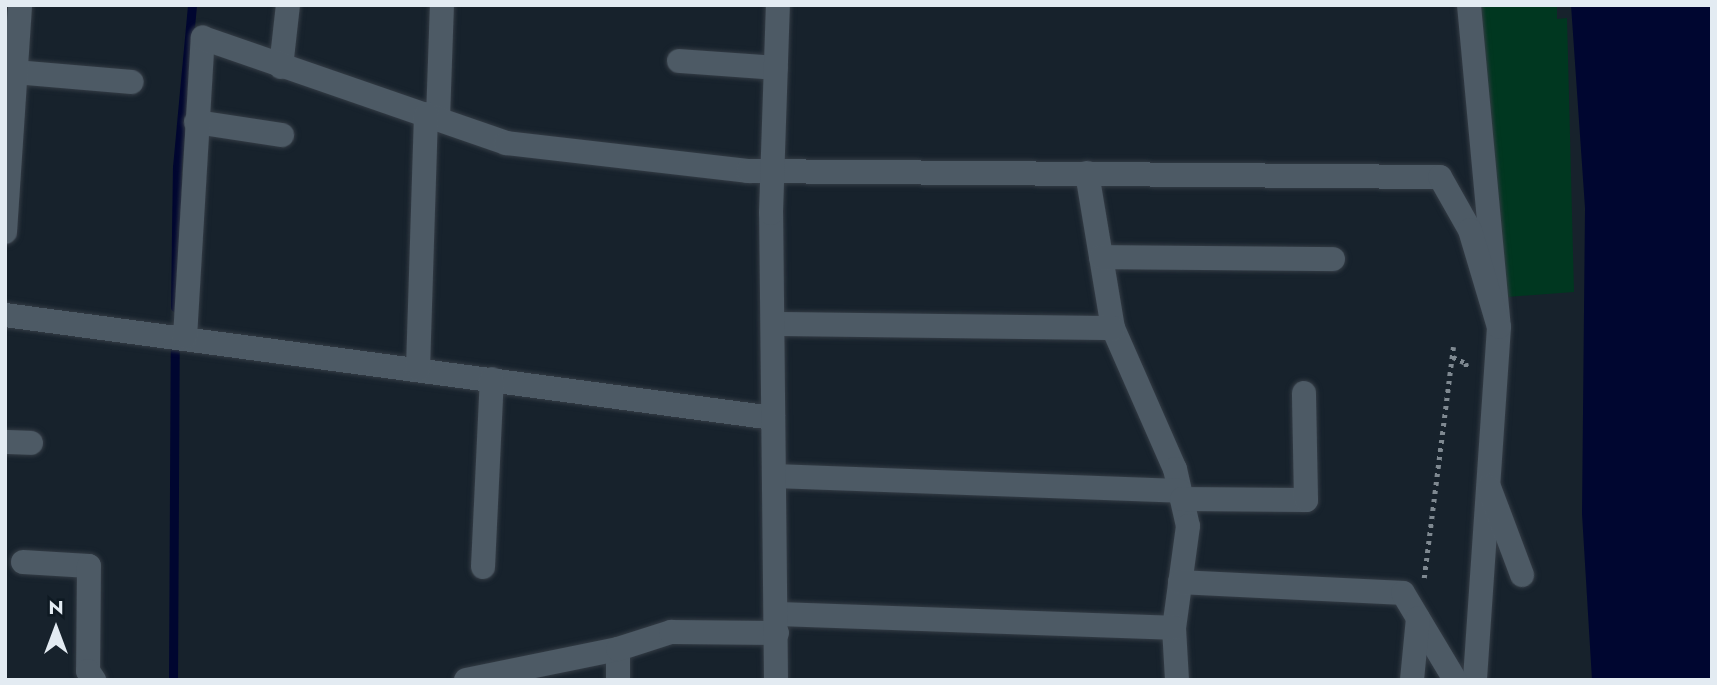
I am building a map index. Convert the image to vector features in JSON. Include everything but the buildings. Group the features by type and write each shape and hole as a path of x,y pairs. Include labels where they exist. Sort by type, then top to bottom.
{"street":[{"path":"5,232 8,130 20,5"},
{"path":"281,67 288,5"},
{"path":"418,369 432,116 442,5"},
{"path":"776,680 773,169 778,5"},
{"path":"1469,5 1499,327 1486,480 1475,680"},
{"path":"173,335 203,38 506,143 748,171 773,169 1440,177 1470,230 1499,327"},
{"path":"679,61 776,68"},
{"path":"15,72 132,82"},
{"path":"196,122 282,135"},
{"path":"1087,173 1113,328 1175,469 1188,526 1174,628 1177,680"},
{"path":"1101,257 1334,259"},
{"path":"5,315 173,335 774,418"},
{"path":"773,324 1113,328"},
{"path":"483,567 492,379"},
{"path":"774,476 1306,500 1304,393"},
{"path":"5,442 31,443"},
{"path":"1486,480 1522,575"},
{"path":"23,562 89,566 88,671 94,680"},
{"path":"1180,582 1403,593 1455,680"},
{"path":"1412,680 1418,618"},
{"path":"466,680 618,649 671,632 776,624 1174,628"},
{"path":"618,649 618,680"}],"path":[{"path":"1418,618 1453,347"}],"green space":[{"path":"1476,5 1557,5 1557,19 1567,18 1574,292 1507,297"}],"water":[{"path":"1571,5 1712,5 1712,680 1592,680 1582,514 1585,208"}],"waterway":[{"path":"175,307 177,167 192,5"},
{"path":"173,680 175,339"}]}
